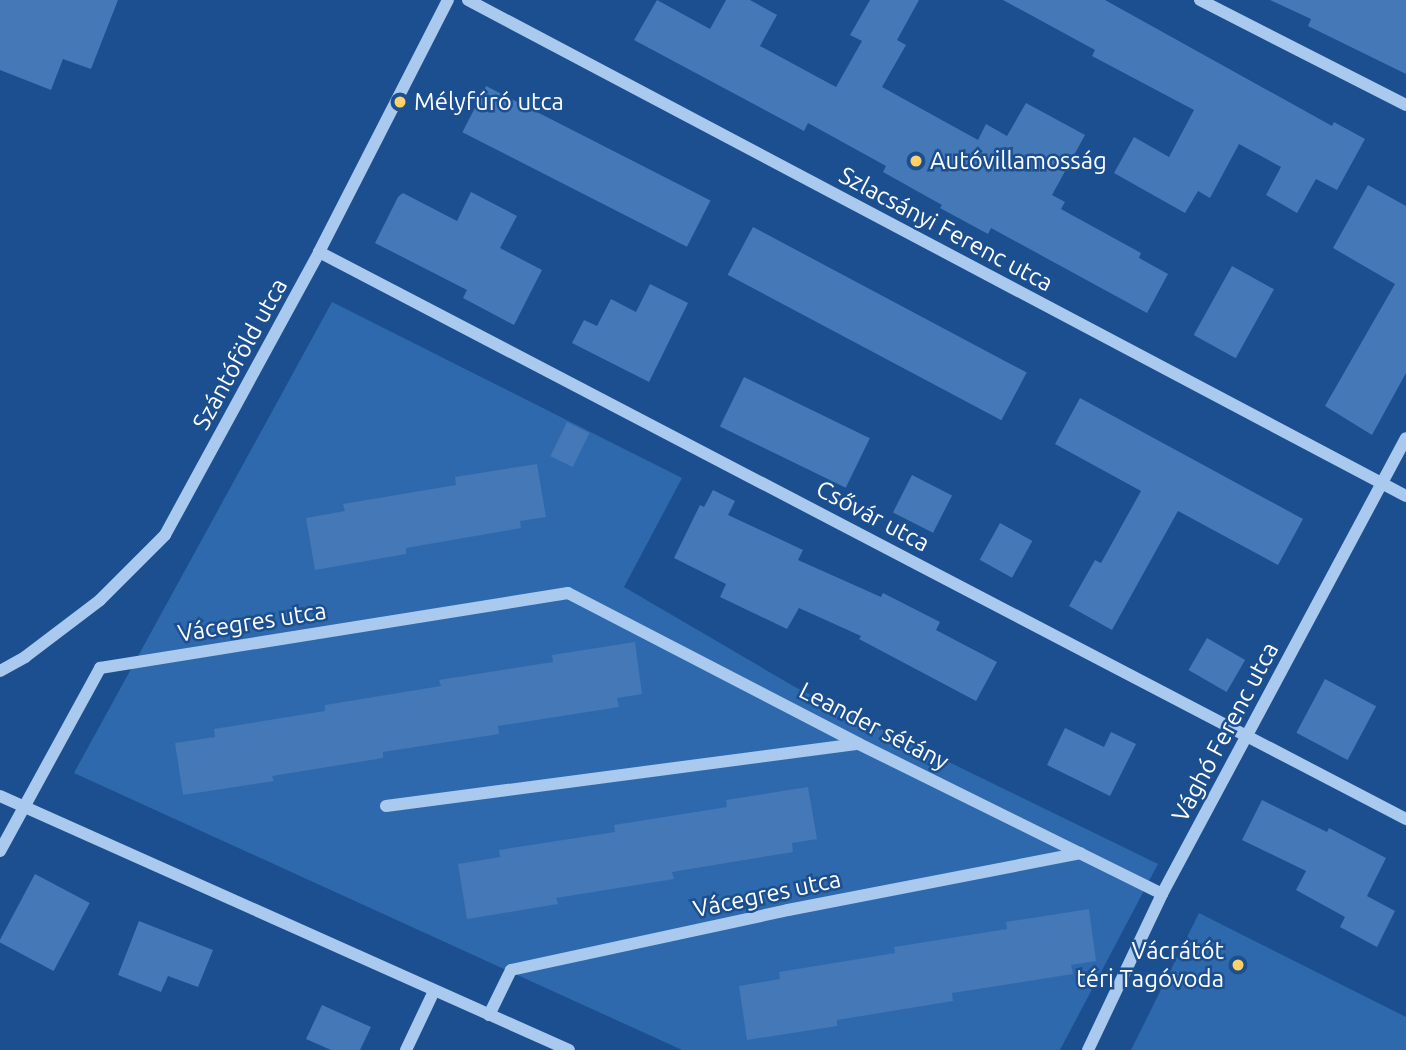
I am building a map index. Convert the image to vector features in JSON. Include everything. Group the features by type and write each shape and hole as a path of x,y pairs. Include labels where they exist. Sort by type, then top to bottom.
{"street":[{"name":"Szántóföld utca","path":"0,671 25,657 100,600 165,535 319,252 448,0"},
{"name":"Szlacsányi Ferenc utca","path":"468,0 1406,496"},
{"path":"1199,0 1406,105"},
{"name":"Csővár utca","path":"319,252 1406,819"},
{"name":"Vághó Ferenc utca","path":"1088,1050 1162,894 1406,438"},
{"name":"Leander sétány","path":"568,593 859,744 1162,894"},
{"name":"Vácegres utca","path":"23,807 100,668 568,593"},
{"path":"386,806 859,744"},
{"path":"0,796 569,1050"},
{"path":"0,852 23,807"},
{"name":"Vácegres utca","path":"489,1015 511,970 788,910 1082,853"},
{"path":"406,1050 434,991"}],"shaded area":[{"path":"332,302 682,478 624,587 795,687 1158,864 1060,1050 682,1050 74,773"},
{"name":"Vácrátót téri Tagóvoda","path":"1199,913 1406,1017 1406,1050 1131,1050"}],"building":[{"path":"0,0 118,0 91,69 63,59 51,90 0,70"},
{"path":"657,0 710,29 726,0 750,0 777,15 760,46 836,87 862,41 850,35 870,0 919,0 897,40 906,45 882,87 978,140 986,124 1007,136 1026,103 1085,135 1052,195 1065,202 1061,209 1141,253 1139,258 1168,274 1147,313 991,228 988,234 940,208 942,205 883,172 886,166 808,123 804,131 634,40"},
{"path":"1003,0 1105,0 1332,126 1334,122 1365,139 1337,190 1316,179 1297,213 1266,195 1281,167 1239,144 1210,198 1198,191 1185,213 1114,173 1134,137 1169,157 1194,110 1092,56 1095,50"},
{"path":"1270,0 1406,0 1406,74 1308,26 1311,19"},
{"path":"486,86 711,200 687,247 462,132"},
{"path":"1368,185 1406,206 1406,373 1372,435 1325,406 1395,284 1333,248"},
{"path":"471,192 517,216 500,248 542,270 514,325 463,298 467,290 375,243 398,197 403,193 457,221"},
{"path":"753,227 1027,373 1001,420 728,275"},
{"path":"1232,266 1274,289 1236,358 1194,335"},
{"path":"650,284 688,303 649,382 572,343 584,320 597,326 611,299 636,312"},
{"path":"744,377 870,438 846,488 720,426"},
{"path":"1080,398 1303,519 1278,565 1178,511 1112,630 1069,606 1095,560 1101,563 1141,491 1055,444"},
{"path":"567,422 589,433 573,467 550,456"},
{"path":"537,464 546,517 520,521 521,528 406,548 406,554 315,570 306,518 345,511 343,504 456,485 455,477"},
{"path":"912,475 952,495 933,533 893,512"},
{"path":"713,490 735,501 728,515 803,550 798,560 881,597 883,593 940,622 936,630 997,662 976,701 859,639 861,636 799,608 787,629 720,597 726,584 674,558 700,505 704,507"},
{"path":"1000,523 1032,541 1012,578 980,560"},
{"path":"1207,638 1245,660 1227,692 1188,670"},
{"path":"635,642 642,694 617,698 619,707 498,726 499,734 383,752 383,758 272,776 274,781 183,795 175,743 215,737 214,729 325,711 325,705 441,686 439,680 553,662 552,655"},
{"path":"1325,679 1376,706 1348,760 1296,733"},
{"path":"1065,728 1104,747 1111,732 1136,744 1110,796 1047,765"},
{"path":"808,787 817,839 792,843 793,852 672,872 674,879 556,898 558,904 467,919 458,864 500,857 499,850 615,832 614,825 727,807 726,800"},
{"path":"1262,800 1327,832 1329,828 1386,858 1367,896 1395,911 1377,947 1340,927 1345,917 1296,890 1306,871 1242,840"},
{"path":"35,874 90,903 54,971 0,943"},
{"path":"1089,909 1096,961 1071,965 1073,974 952,993 953,1001 837,1020 837,1026 747,1040 739,986 780,979 779,972 895,953 894,947 1007,929 1006,922"},
{"path":"139,921 213,950 198,987 168,976 161,992 118,975"},
{"path":"322,1005 371,1027 360,1050 331,1050 306,1039"}],"place":[{"name":"Mélyfúró utca","path":"400,102"},
{"name":"Autóvillamosság","path":"916,161"},
{"name":"Vácrátót téri Tagóvoda","path":"1238,965"}]}
